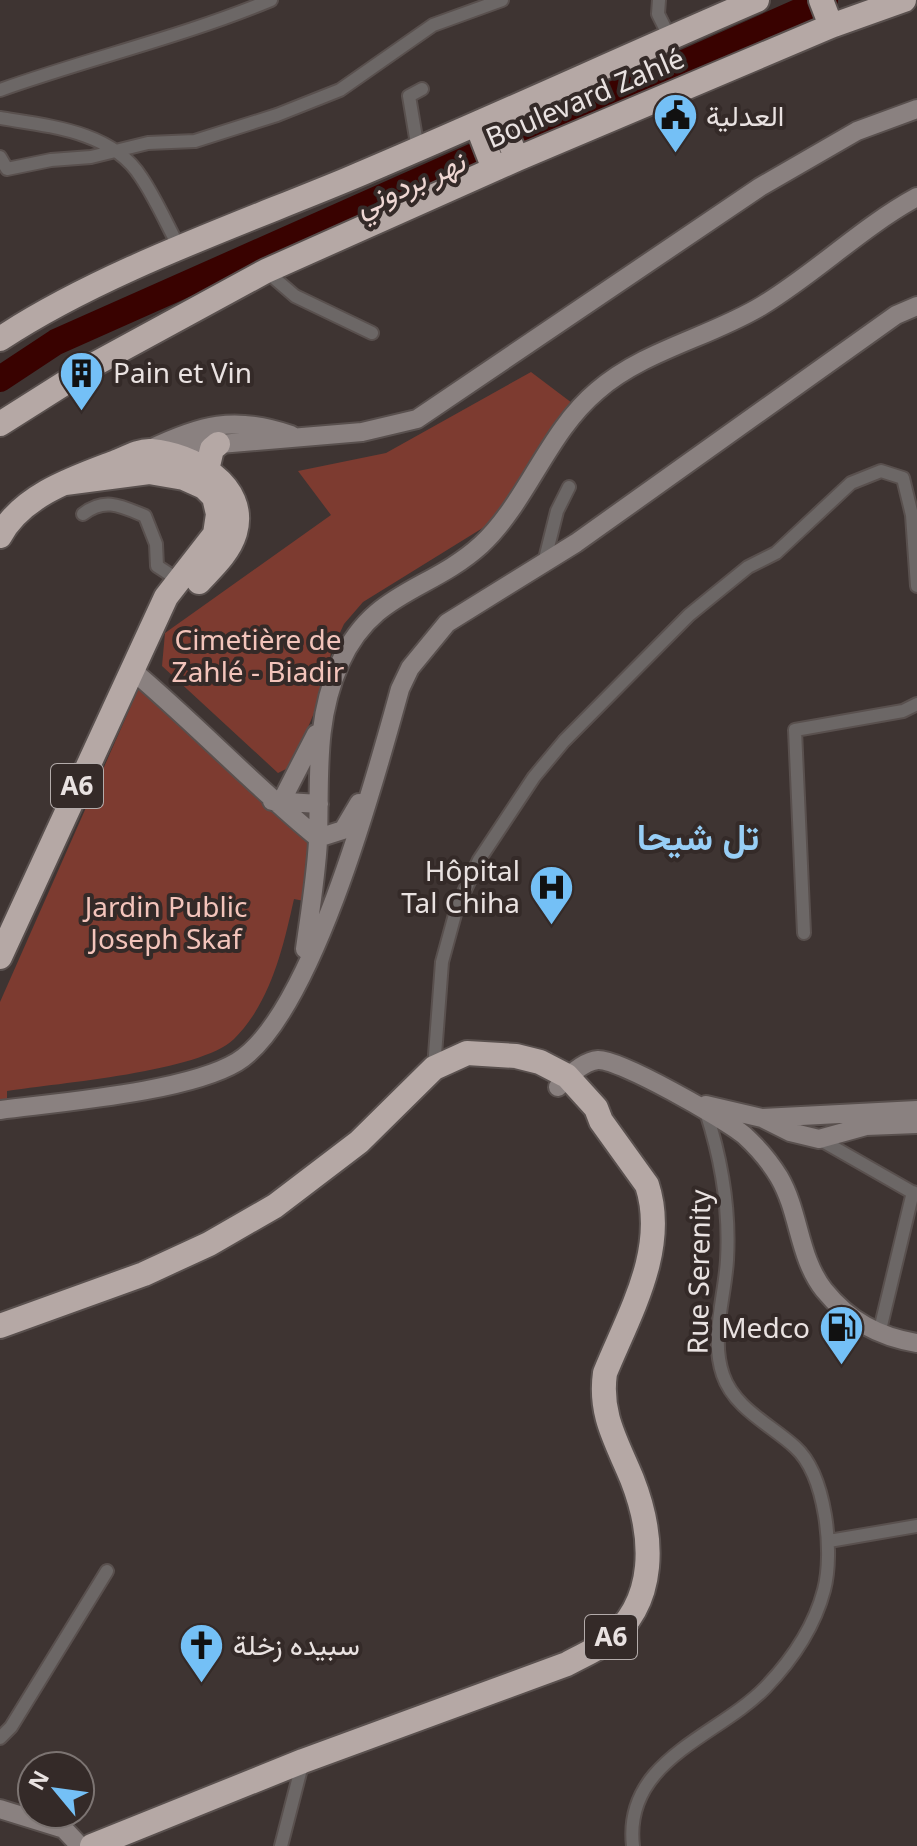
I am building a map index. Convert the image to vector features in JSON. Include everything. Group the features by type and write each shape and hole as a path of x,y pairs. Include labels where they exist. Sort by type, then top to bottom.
{"highway":[{"name":"Boulevard Zahlé","path":"0,424 95,364 497,143 670,38 757,0"},
{"path":"821,0 831,26"},
{"name":"Boulevard Zahlé","path":"0,339 69,300 180,249 418,150 497,143 904,0"},
{"path":"207,470 212,449 218,444"},
{"name":"A6","path":"0,957 166,597 215,534 218,514 214,497 204,487 158,463"},
{"name":"A6","path":"0,536 20,510 65,483 158,463 207,470 231,495 237,519 236,532 215,565 159,617"},
{"name":"A6","path":"0,1326 144,1274 209,1244 275,1206 359,1142 434,1068 467,1053 516,1056 568,1086 601,1121 647,1185 656,1224 652,1252 605,1373 602,1390 603,1411 643,1513 649,1552 639,1602 606,1642 567,1664 303,1761 92,1846"}],"street":[{"path":"0,90 56,70 162,41 271,0"},
{"path":"0,157 7,169 51,160 91,157 148,143 195,141 277,115 340,90 433,25 502,0"},
{"path":"659,0 658,14 670,38"},
{"path":"418,150 409,96 422,89"},
{"path":"158,463 184,447 386,429 417,419 760,187 857,131 917,109"},
{"path":"0,118 76,132 114,149 140,174 180,249"},
{"path":"277,801 302,768 341,661 361,627 381,607 479,547 496,529 567,421 598,389 623,373 761,306 887,214 917,197"},
{"path":"266,271 295,296 372,333"},
{"path":"0,1110 176,1083 218,1072 253,1050 267,1034 302,972 346,868 410,668 447,623 544,563 896,315 917,306"},
{"path":"158,463 174,436 223,424 260,424 293,436"},
{"path":"434,1068 442,962 457,907 479,860 534,777 564,741 689,615 748,567 776,553 851,483 881,471 903,478 912,515 917,586"},
{"path":"544,563 557,511 569,487"},
{"path":"83,514 97,503 115,503 145,516 156,544 157,566 180,581"},
{"path":"132,670 318,838"},
{"path":"804,933 795,730 903,711 917,704"},
{"path":"302,972 318,838 320,724"},
{"path":"318,838 337,834 348,825 386,741"},
{"path":"277,801 319,804"},
{"path":"316,862 346,868"},
{"path":"568,1086 591,1061 607,1061 698,1106 741,1132 762,1153 784,1189 807,1261 822,1288 856,1322 879,1334 917,1343"},
{"path":"698,1106 762,1118 917,1110"},
{"name":"Rue Serenity","path":"633,1846 633,1816 641,1794 664,1763 763,1690 795,1653 816,1615 825,1588 829,1541 810,1465 797,1448 742,1404 722,1373 719,1342 727,1266 726,1194 698,1106"},
{"path":"762,1118 790,1132 819,1139 915,1194 879,1334"},
{"path":"819,1139 866,1126 917,1124"},
{"path":"829,1541 917,1526"},
{"path":"0,1738 11,1727 107,1571"},
{"path":"281,1846 303,1761"},
{"path":"0,1809 64,1829 80,1846"}],"green space":[{"name":"Cimetière de Zahlé - Biadir","path":"531,372 572,403 494,521 363,602 344,624 331,652 326,684 292,766 278,773 162,666 165,633 331,515 298,471 386,453"},
{"name":"Jardin Public Joseph Skaf","path":"150,687 310,827 304,901 294,899 274,974 257,1008 234,1039 217,1050 191,1060 127,1074 7,1091 7,1101 0,1102 0,1002 138,690"}],"waterway":[{"name":"نهر بردوني","path":"0,379 56,342 825,0"}],"place":[{"name":"العدلية","path":"675,155"},
{"name":"Pain et Vin","path":"82,412"},
{"name":"Hôpital Tal Chiha","path":"551,926"},
{"name":"Medco","path":"841,1367"},
{"name":"سبيده زخلة","path":"202,1684"}],"district":[{"name":"تل شيحا","path":"698,837"}]}
